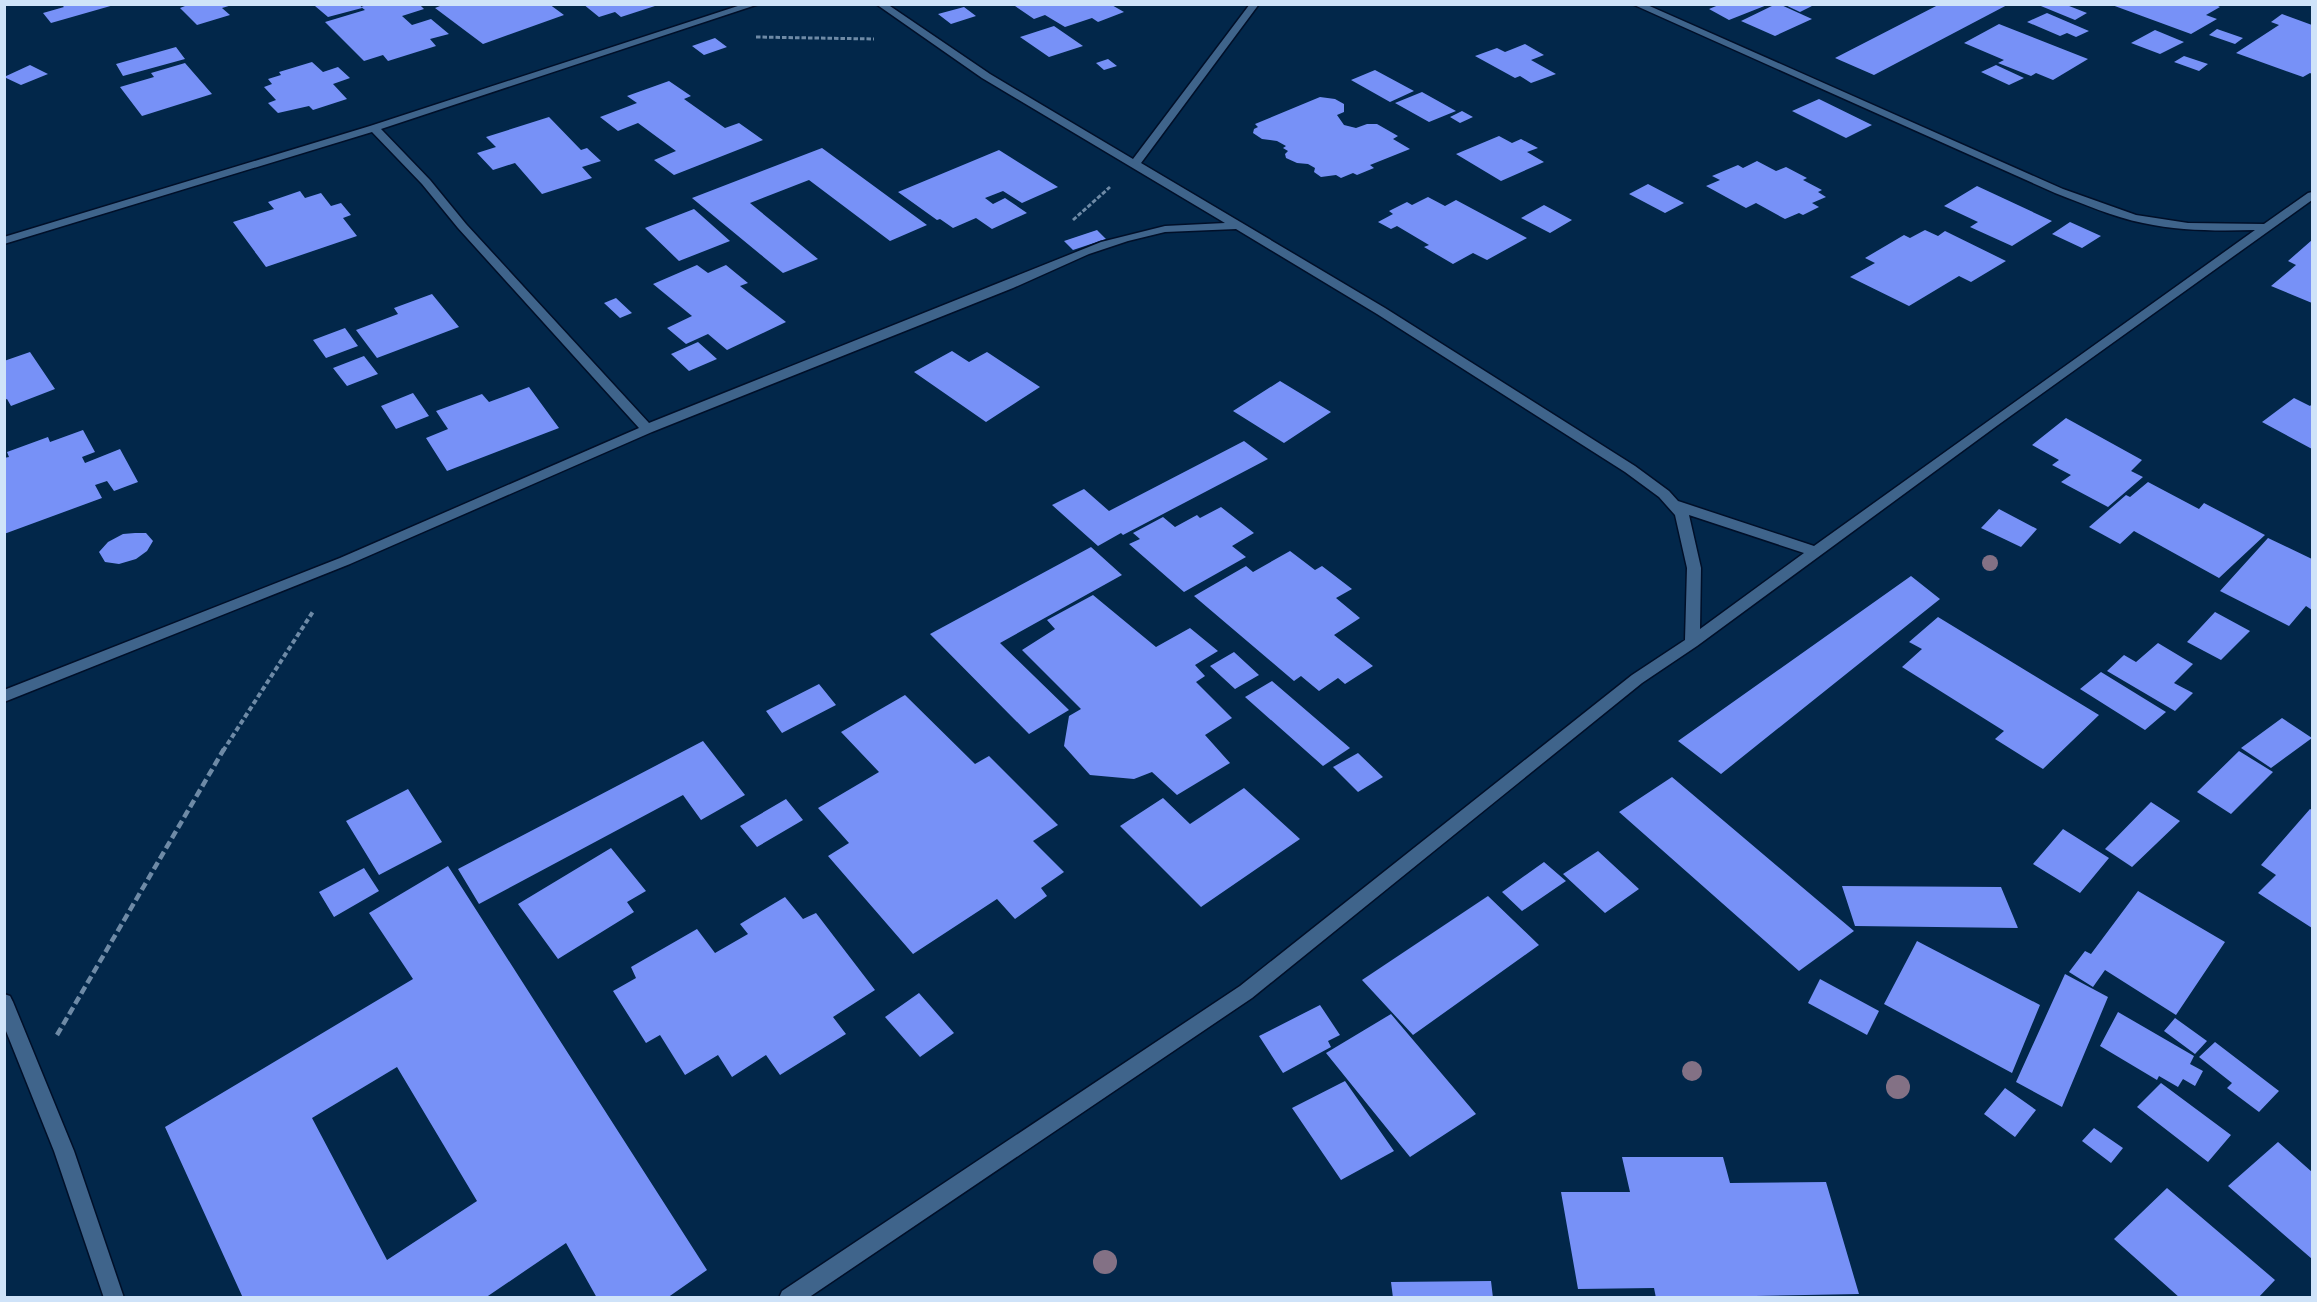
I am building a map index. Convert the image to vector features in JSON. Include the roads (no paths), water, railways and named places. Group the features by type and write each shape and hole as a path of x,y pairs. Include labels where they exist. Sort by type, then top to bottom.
{"street":[{"path":"4,242 374,128 755,4"},
{"path":"880,4 986,76 1381,311 1630,469 1675,505 1682,514 1694,568 1692,642"},
{"path":"1134,165 1255,4"},
{"path":"1636,4 2059,191 2103,208 2144,220 2189,226 2264,227"},
{"path":"374,128 426,182 462,226 647,429"},
{"path":"789,1298 1246,992 1637,679 1692,642 2264,227 2306,209 2313,195"},
{"path":"4,696 345,561 647,429 1009,285 1074,256 1165,229 1238,226"},
{"path":"1675,505 1816,552"},
{"path":"4,1002 64,1151 114,1298"}]}
